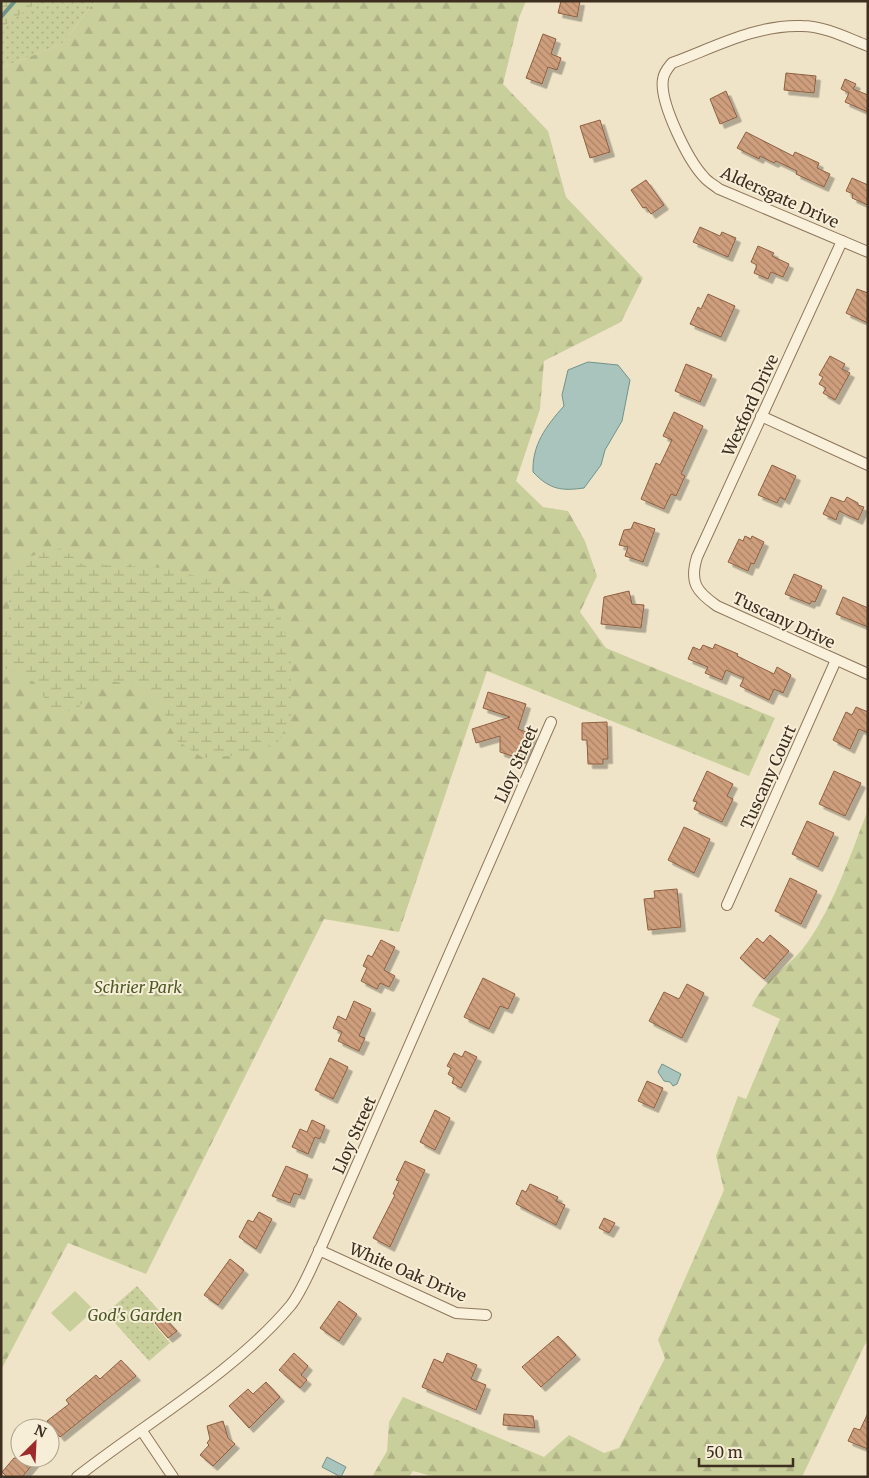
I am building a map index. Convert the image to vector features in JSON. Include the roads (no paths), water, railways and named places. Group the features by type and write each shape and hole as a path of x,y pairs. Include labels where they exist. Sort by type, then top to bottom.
{"street":[{"name":"Aldersgate Drive","path":"868,46 818,28 803,26 784,26 751,33 672,63 665,72 662,91 669,113 704,178 726,192 868,252"},
{"name":"Wexford Drive","path":"695,584 693,571 697,558 842,241"},
{"path":"761,416 868,465"},
{"name":"Tuscany Drive","path":"695,584 703,596 718,606 868,674"},
{"name":"Tuscany Court","path":"727,906 836,660"},
{"name":"Lloy Street","path":"77,1477 142,1431 228,1365 264,1333 292,1303 319,1250 550,722"},
{"name":"White Oak Drive","path":"319,1250 456,1313 486,1315"},
{"path":"142,1431 173,1477"}],"water":[{"path":"588,362 618,365 630,380 622,421 605,450 601,465 584,488 557,488 545,483 533,472 535,453 541,436 564,406 562,395 568,370"},
{"path":"662,1064 681,1074 677,1084 673,1086 670,1082 664,1081 658,1072"},
{"path":"327,1457 346,1467 341,1477 322,1467"}],"waterway":[{"path":"1,17 15,1"}],"park label":[{"name":"Schrier Park","path":"138,987"},
{"name":"God's Garden","path":"135,1315"}]}
